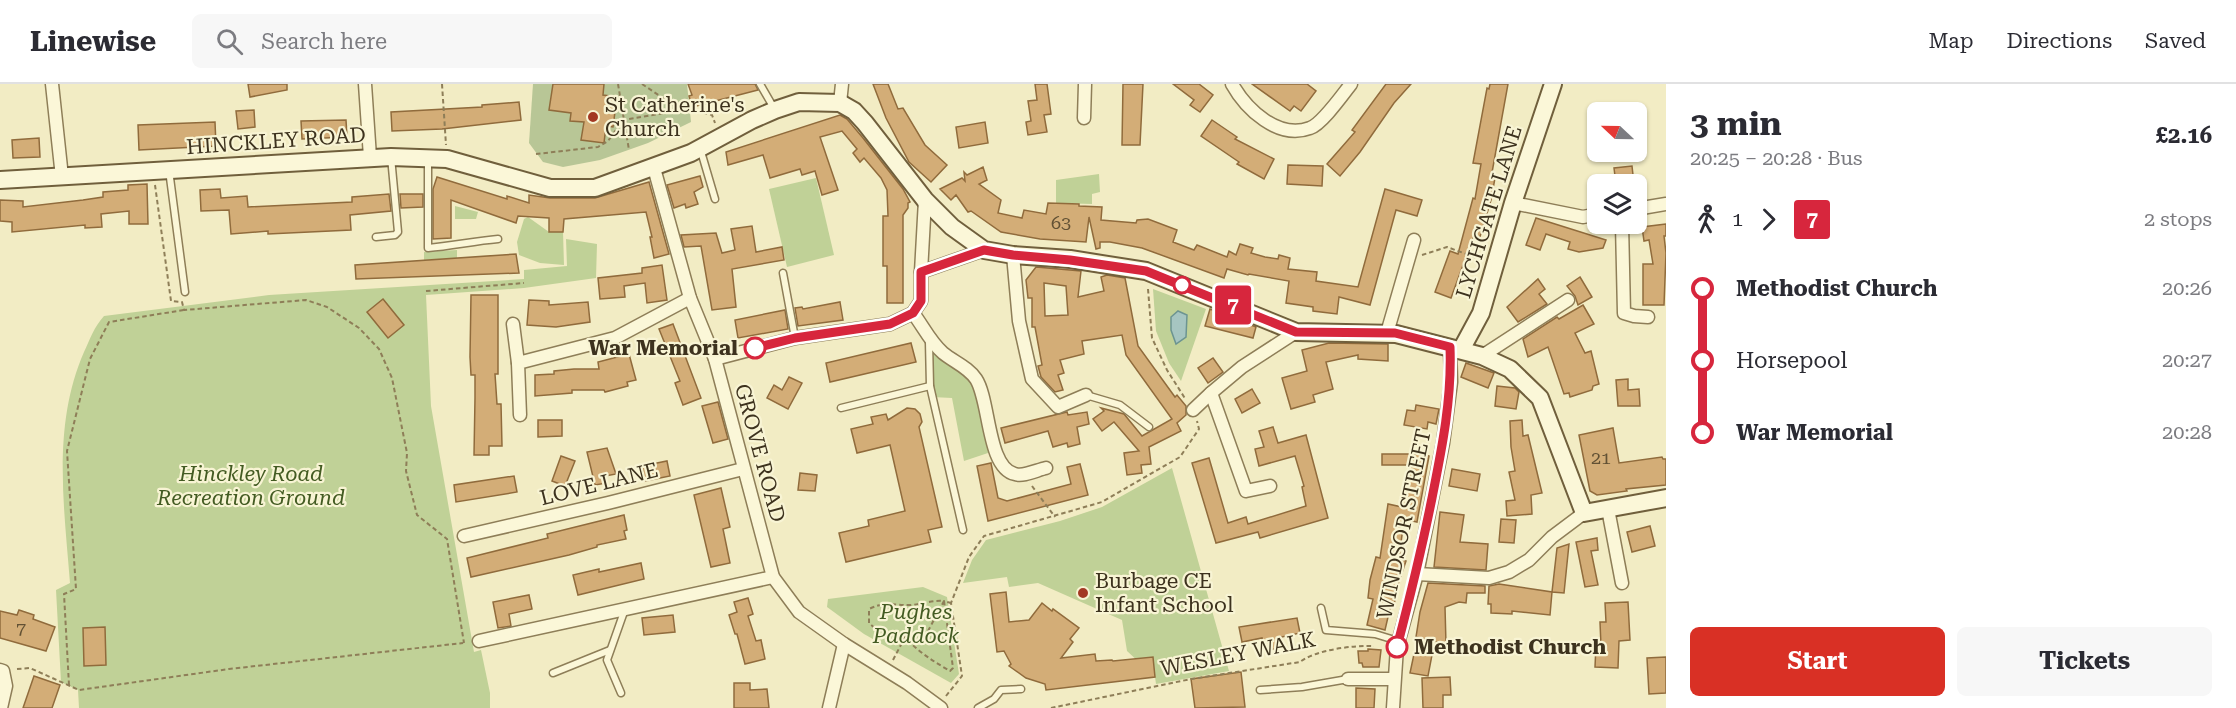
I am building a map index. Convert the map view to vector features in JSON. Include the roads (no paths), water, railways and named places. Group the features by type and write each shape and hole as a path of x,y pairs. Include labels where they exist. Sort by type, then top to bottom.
{"main road":[{"name":"LYCHGATE LANE","path":"1455,348 1481,313 1513,203 1553,84"},
{"name":"HINCKLEY ROAD","path":"0,180 391,157 447,159 550,188 595,188 654,168 700,148 775,110 799,102 840,104"},
{"path":"840,104 854,111 865,123 925,200 952,227 984,250 1146,271 1296,332 1395,333 1482,356 1510,369 1540,398 1584,513 1666,498"}],"street":[{"path":"52,84 62,177"},
{"path":"365,84 370,157"},
{"path":"840,104 842,84"},
{"path":"1084,118 1085,84"},
{"path":"1232,84 1242,101 1262,119 1289,131 1312,128 1334,106 1351,84"},
{"name":"GROVE ROAD","path":"654,168 690,298 715,359 773,577 799,612 940,707"},
{"path":"715,359 795,338 890,324 913,313 921,301 925,200"},
{"path":"1513,203 1587,216"},
{"path":"1647,207 1666,204"},
{"path":"1622,234 1624,313 1648,317"},
{"path":"1387,333 1414,240"},
{"path":"921,272 984,250"},
{"path":"1013,255 1020,321 1032,380 1058,407 1086,395"},
{"path":"518,363 615,338 690,298"},
{"path":"1482,356 1568,300"},
{"path":"913,313 930,339 942,352 974,377 980,388 994,451 1006,471 1016,475 1046,468"},
{"path":"513,324 518,363 520,415"},
{"path":"1193,410 1242,367 1296,332"},
{"name":"WINDSOR STREET","path":"1393,708 1393,679 1397,644 1417,574 1443,443 1455,348"},
{"path":"1211,393 1246,491 1270,486"},
{"name":"LOVE LANE","path":"464,536 608,503 743,468"},
{"path":"1608,509 1622,583"},
{"path":"1417,574 1490,578 1509,572 1529,560 1552,537 1584,513"},
{"path":"479,641 773,577"},
{"path":"829,708 844,644"},
{"path":"1,671 6,686 1,708"},
{"path":"1348,679 1393,679"}],"lane":[{"path":"760,84 775,110"},
{"path":"700,148 715,199"},
{"path":"376,237 395,235 398,232 391,157"},
{"path":"428,158 428,248 459,246 465,242 498,239"},
{"path":"161,170 185,292"},
{"path":"783,273 795,338"},
{"path":"930,339 930,386 963,530"},
{"path":"842,408 930,386"},
{"path":"1086,395 1120,405 1149,427"},
{"path":"1321,608 1326,630 1375,634 1397,644"},
{"path":"621,693 607,660 625,609"},
{"path":"553,673 610,650"},
{"path":"1260,690 1302,687 1348,679"},
{"path":"978,708 994,699 1001,690 1021,689"}],"water":[{"path":"1178,311 1187,315 1186,337 1176,344 1171,330 1171,317"}],"place":[{"name":"St Catherine's Church","path":"593,117"},
{"name":"War Memorial","path":"755,348"},
{"name":"Burbage CE Infant School","path":"1083,593"},
{"name":"Methodist Church","path":"1397,647"}],"park label":[{"name":"Hinckley Road Recreation Ground","path":"251,486"},
{"name":"Pughes Paddock","path":"916,624"}]}
